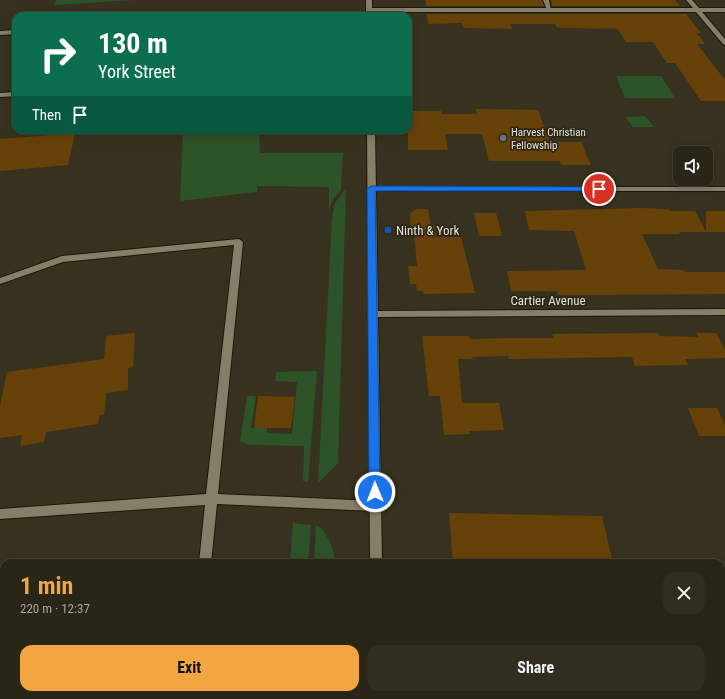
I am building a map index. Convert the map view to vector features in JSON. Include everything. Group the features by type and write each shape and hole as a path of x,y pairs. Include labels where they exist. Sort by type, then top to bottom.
{"street":[{"path":"369,0 369,12"},
{"path":"546,0 550,9"},
{"path":"689,0 725,43"},
{"path":"412,12 550,9 725,10"},
{"path":"0,33 12,32"},
{"path":"0,95 12,94"},
{"path":"370,134 376,559"},
{"path":"371,189 725,189"},
{"path":"0,281 62,259 239,242 204,559"},
{"name":"Cartier Avenue","path":"372,314 725,312"},
{"path":"0,514 211,499 375,506"}],"green space":[{"path":"56,0 132,0 55,5"},
{"path":"616,76 661,76 675,98 625,98"},
{"path":"645,116 654,127 633,127 626,117"},
{"path":"183,134 259,134 260,153 343,153 341,190 333,199 329,210 329,187 257,186 257,192 180,201"},
{"path":"346,189 338,463 318,483 332,219 335,203"},
{"path":"317,371 308,482 303,481 304,446 250,445 240,441 247,396 256,396 251,428 267,428 267,433 292,434 297,382 275,381 276,372"},
{"path":"293,523 311,525 308,559 290,559"},
{"path":"316,525 324,532 330,541 334,559 314,559"}],"building":[{"path":"425,0 542,0 544,6 426,6"},
{"path":"551,0 675,0 680,6 552,6"},
{"path":"427,14 686,14 701,33 697,33 705,44 697,44 725,80 725,101 701,101 675,63 667,63 653,42 626,42 618,29 563,28 557,27 555,24 510,24 512,29 465,28 463,27 462,23 428,24"},
{"path":"476,109 538,110 550,142 581,142 591,165 561,165 560,161 489,161 482,134 445,134 448,150 408,150 408,134 412,134 412,111 441,111 442,114 477,114"},
{"path":"75,134 68,165 0,171 0,139"},
{"path":"640,208 668,209 670,211 695,211 706,232 642,234 658,269 684,270 685,272 725,272 725,294 558,295 557,291 511,291 507,271 586,270 574,231 529,230 525,211"},
{"path":"416,209 428,209 431,226 434,226 436,237 461,237 475,293 423,294 423,291 417,291 416,284 410,284 408,266 417,266 414,231 411,231 410,214"},
{"path":"706,211 725,211 725,232 706,232"},
{"path":"474,213 496,213 502,236 479,236"},
{"path":"135,333 133,367 128,368 128,390 106,393 104,415 99,416 98,424 46,432 44,442 20,446 22,435 0,438 0,406 7,372 104,359 106,336"},
{"path":"658,333 659,336 698,337 696,333 716,333 725,350 725,358 685,359 688,365 635,366 632,357 509,359 508,356 458,359 462,403 499,403 504,430 469,431 470,434 444,435 440,396 429,396 422,336 469,336 470,339 554,338 552,334"},
{"path":"258,396 295,397 291,428 254,428"},
{"path":"688,408 717,408 725,425 725,436 699,436"},
{"path":"449,513 602,516 612,559 453,559"}],"place":[{"name":"Harvest Christian Fellowship","path":"503,138"},
{"name":"Ninth & York","path":"388,230"}],"route":[{"path":"375,492 371,189 599,189"}]}
